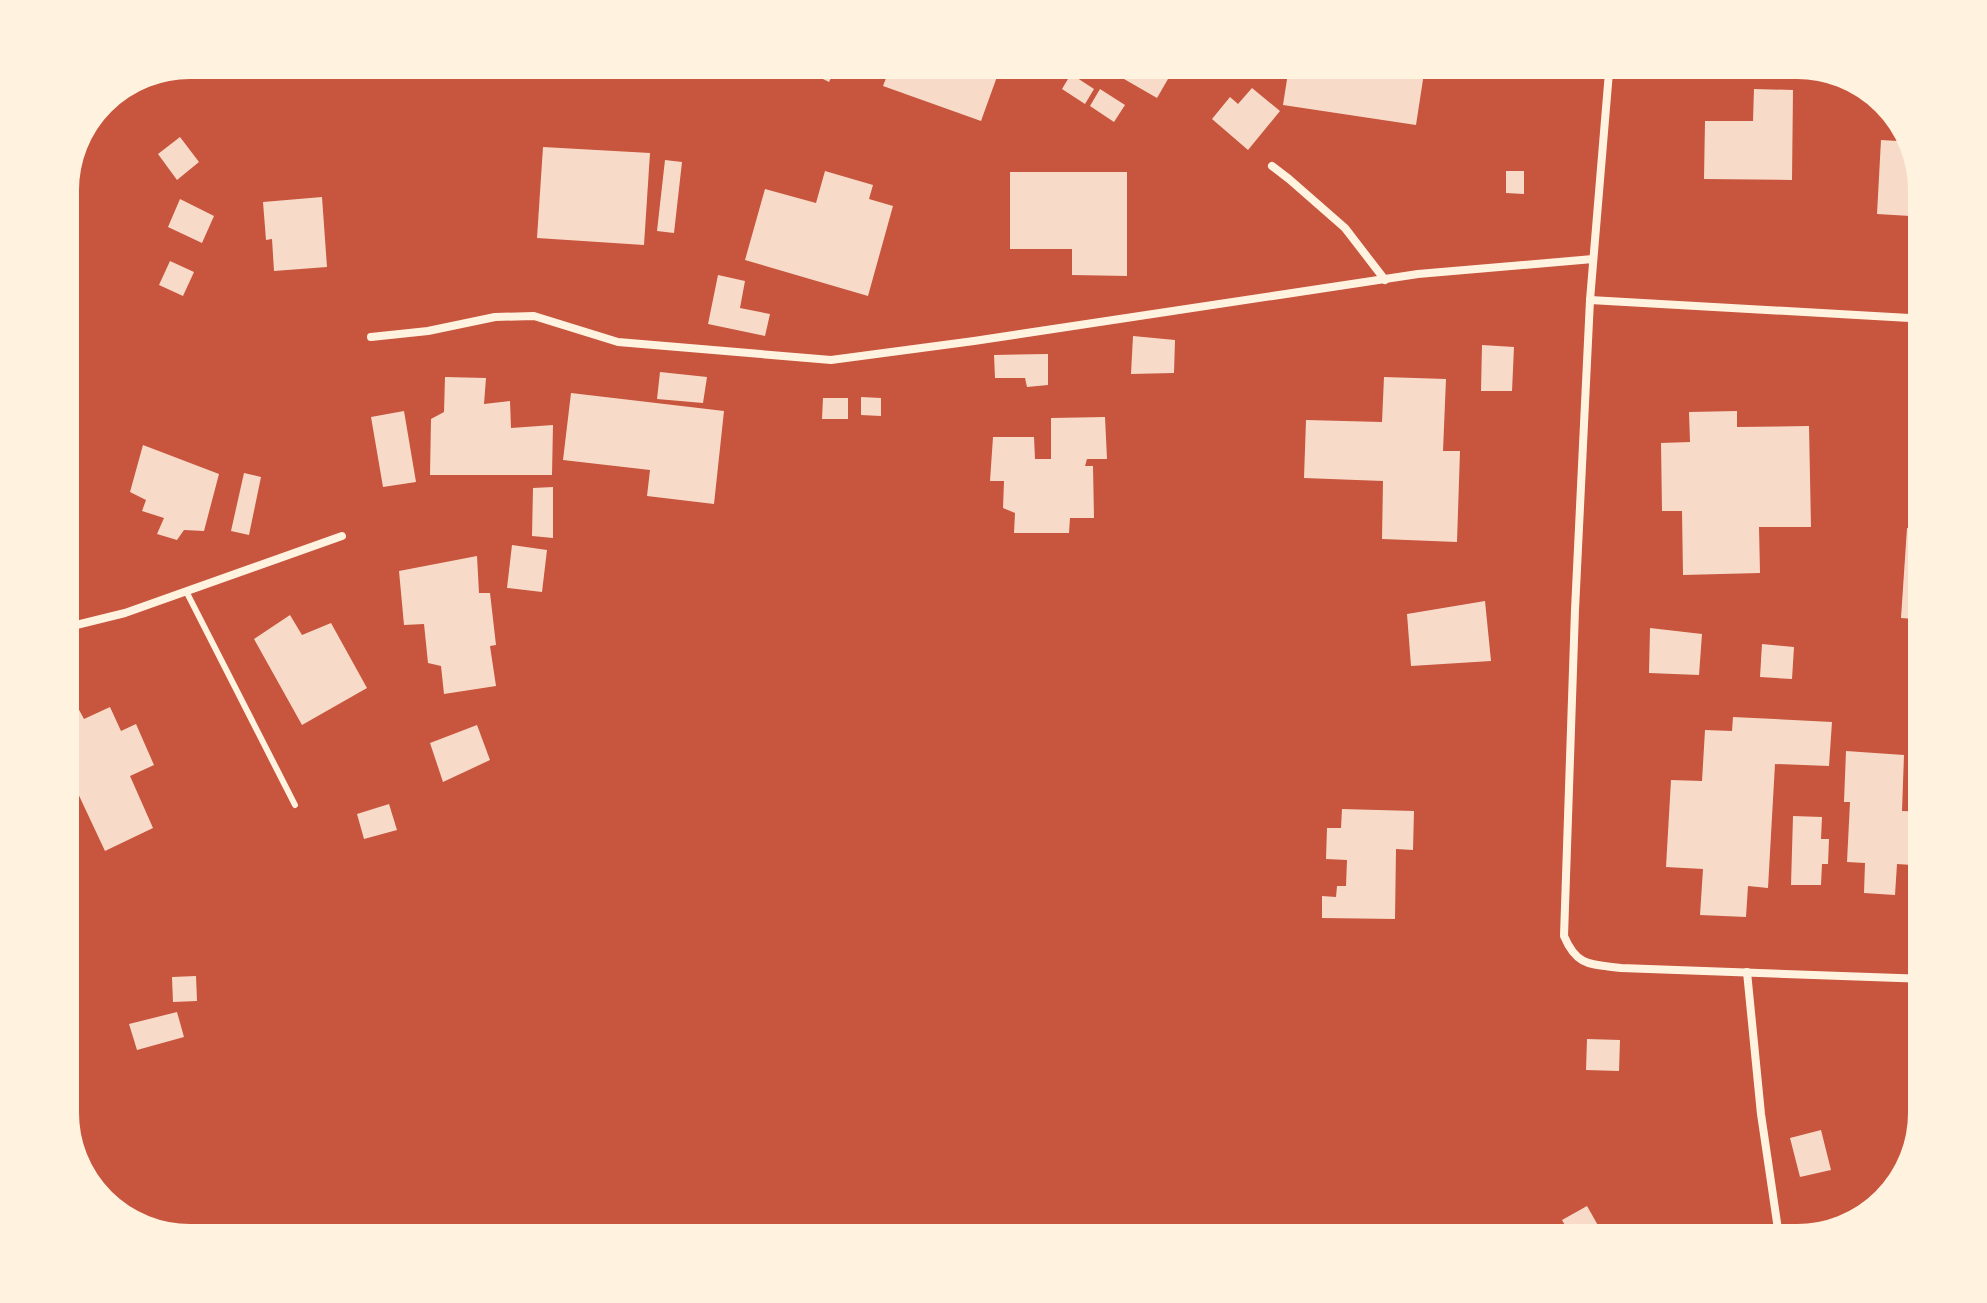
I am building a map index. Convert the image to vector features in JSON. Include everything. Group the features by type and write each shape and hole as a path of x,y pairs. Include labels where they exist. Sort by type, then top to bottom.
{"street":[{"path":"1609,74 1590,300 1564,936 1571,952 1587,963 1621,968 1913,978"},
{"path":"1272,166 1345,228 1385,280"},
{"path":"371,337 428,331 495,317 534,316 618,342 831,360 1418,274 1593,259"},
{"path":"1590,300 1913,318"},
{"path":"74,626 125,613 342,536"},
{"path":"1747,972 1761,1114 1778,1229"}],"lane":[{"path":"186,591 295,805"}],"building":[{"path":"813,74 833,74 829,82"},
{"path":"888,74 998,74 981,121 883,86"},
{"path":"1071,74 1094,89 1085,104 1062,89"},
{"path":"1115,74 1171,74 1157,98"},
{"path":"1288,74 1424,74 1416,125 1283,105"},
{"path":"1252,88 1280,111 1248,150 1212,119 1230,97 1238,104"},
{"path":"1100,89 1125,105 1114,122 1090,106"},
{"path":"1754,89 1793,90 1792,180 1704,179 1705,121 1753,121"},
{"path":"180,137 199,162 177,180 158,154"},
{"path":"1881,140 1902,141 1912,174 1913,216 1877,214"},
{"path":"543,147 650,153 644,245 537,238"},
{"path":"665,160 682,162 674,233 657,231"},
{"path":"825,171 873,185 869,199 893,206 868,296 745,260 765,189 816,203"},
{"path":"1506,171 1524,171 1524,194 1506,193"},
{"path":"1010,172 1127,172 1127,276 1072,275 1072,249 1010,249"},
{"path":"322,197 327,267 274,271 272,239 266,240 263,202"},
{"path":"180,199 214,216 202,243 168,227"},
{"path":"170,261 194,272 183,296 159,285"},
{"path":"718,275 745,281 740,308 770,314 765,336 708,324"},
{"path":"1133,336 1175,340 1174,373 1131,374"},
{"path":"1482,345 1514,347 1512,391 1481,391"},
{"path":"1048,354 1048,385 1027,387 1025,378 995,378 994,355"},
{"path":"660,372 707,377 703,403 657,399"},
{"path":"445,377 486,378 484,404 510,401 511,428 553,425 552,475 430,475 431,419 444,412"},
{"path":"1384,377 1446,379 1443,451 1460,451 1457,542 1382,539 1383,481 1304,478 1306,420 1382,422"},
{"path":"571,393 724,411 714,504 647,496 650,470 563,460"},
{"path":"861,397 881,398 881,416 861,415"},
{"path":"823,398 848,398 848,419 822,419"},
{"path":"404,411 416,482 383,487 371,417"},
{"path":"1737,411 1737,427 1809,426 1811,527 1759,527 1760,573 1683,575 1682,511 1662,511 1661,443 1690,442 1689,412"},
{"path":"1105,417 1107,459 1087,459 1085,466 1093,466 1094,518 1070,518 1069,533 1014,533 1015,513 1003,508 1004,481 990,481 993,437 1034,437 1035,459 1051,459 1051,418"},
{"path":"143,445 219,474 204,531 184,530 177,540 157,534 164,518 142,511 146,500 130,492"},
{"path":"244,473 261,477 249,535 231,531"},
{"path":"553,487 553,538 532,536 533,488"},
{"path":"1907,528 1913,528 1913,619 1901,618"},
{"path":"512,545 547,550 542,592 507,588"},
{"path":"477,556 479,593 490,593 496,645 490,646 496,686 444,694 441,666 428,663 424,624 404,625 399,571"},
{"path":"1485,601 1491,661 1411,666 1407,614"},
{"path":"290,615 302,635 331,623 367,688 302,725 254,639"},
{"path":"1650,628 1702,634 1699,675 1649,673"},
{"path":"1762,644 1794,647 1792,679 1760,677"},
{"path":"77,706 84,719 110,707 121,731 136,724 154,765 130,776 153,828 105,851 74,785 74,707"},
{"path":"1733,717 1832,722 1829,766 1775,764 1768,888 1748,886 1746,917 1700,915 1703,869 1666,867 1671,780 1702,781 1705,730 1732,731"},
{"path":"477,725 490,760 443,782 430,743"},
{"path":"1846,751 1904,755 1902,811 1913,811 1913,865 1897,864 1895,895 1864,893 1865,863 1847,862 1850,802 1844,802"},
{"path":"389,804 397,830 364,839 357,814"},
{"path":"1342,809 1414,811 1413,850 1396,849 1395,919 1322,918 1322,896 1336,897 1337,886 1346,886 1347,860 1326,859 1327,828 1341,828"},
{"path":"1793,816 1822,817 1821,839 1829,839 1828,864 1822,864 1821,885 1791,885"},
{"path":"74,969 79,969 79,1014 74,1014"},
{"path":"196,976 197,1001 173,1002 172,977"},
{"path":"177,1012 184,1037 137,1050 129,1024"},
{"path":"1587,1039 1620,1040 1619,1071 1586,1070"},
{"path":"1821,1130 1831,1170 1800,1177 1790,1138"},
{"path":"1587,1206 1600,1229 1567,1229 1562,1220"}]}
